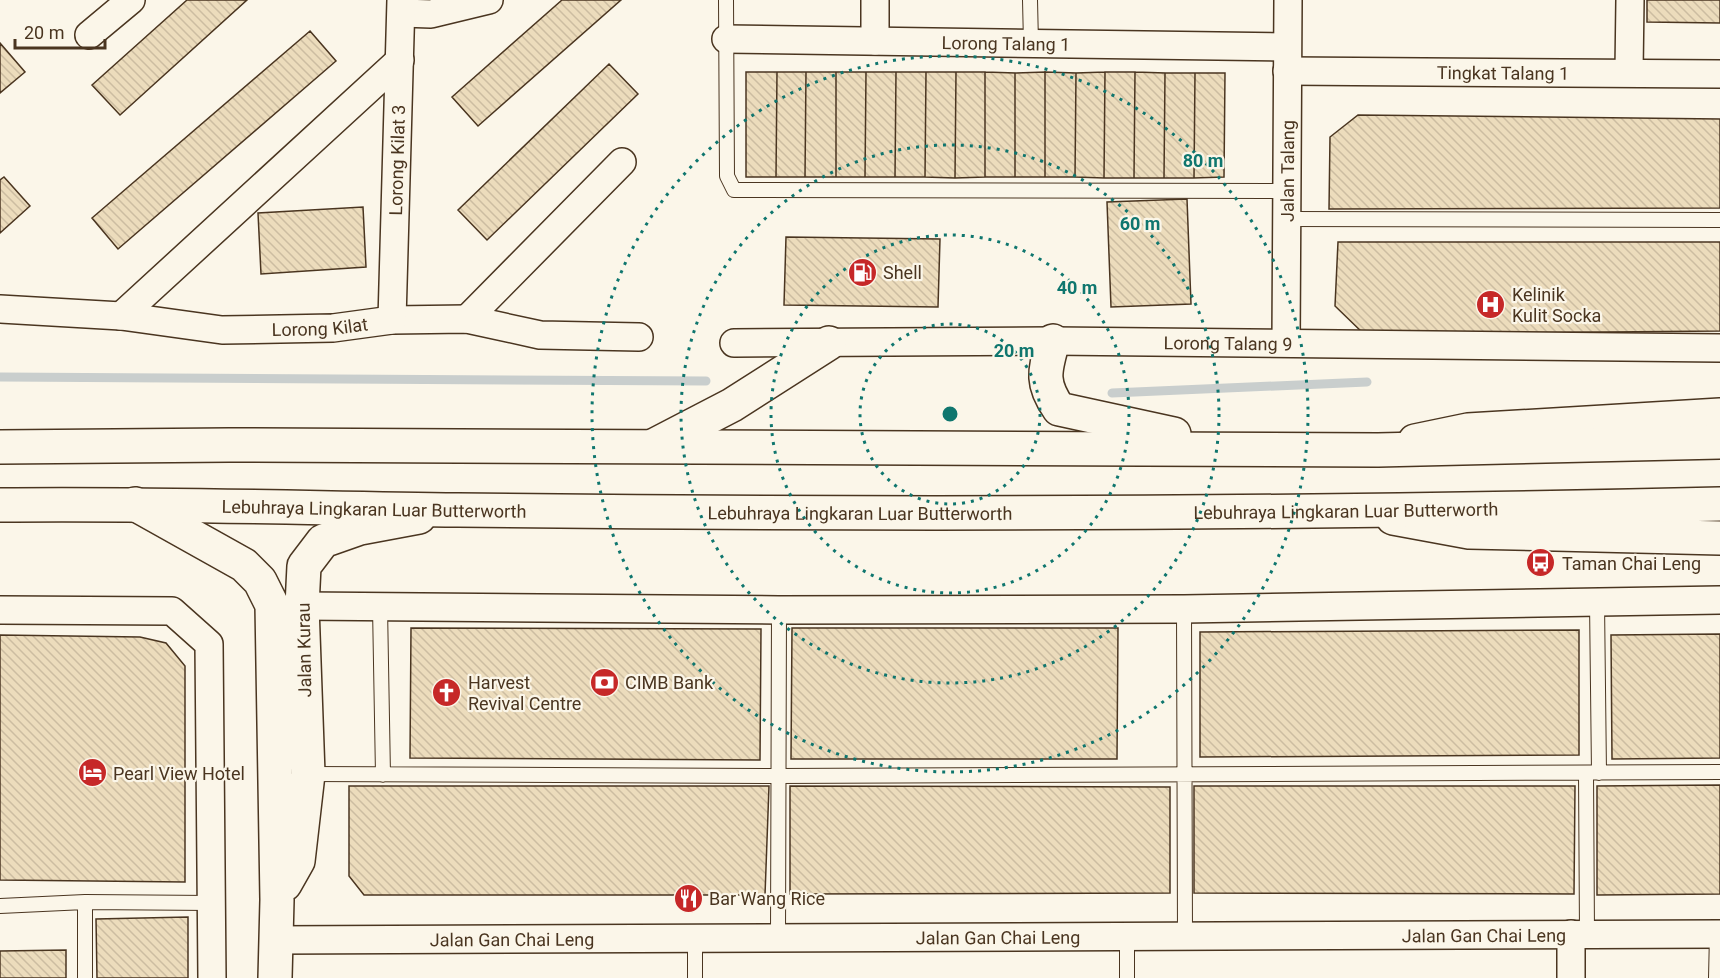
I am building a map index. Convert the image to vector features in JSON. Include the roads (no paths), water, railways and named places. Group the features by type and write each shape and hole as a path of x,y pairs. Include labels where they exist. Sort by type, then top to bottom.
{"main road":[{"path":"1053,341 1044,374 1048,393 1059,408 1234,448"},
{"path":"651,447 732,405 830,343"},
{"path":"1378,450 1468,430 1720,415"},
{"path":"0,447 229,445 1378,450 1720,442"},
{"name":"Lebuhraya Lingkaran Luar Butterworth","path":"0,505 135,504 459,510 1362,513 1720,504"},
{"name":"Jalan Kurau","path":"135,504 244,565 260,581 272,605 277,900 275,978"},
{"name":"Jalan Kurau","path":"277,900 297,861 308,774 302,606 304,566 323,541 360,528 459,510"},
{"path":"1362,513 1468,532 1720,538"}],"street":[{"path":"89,35 131,0"},
{"path":"402,6 431,14 489,0"},
{"path":"874,0 874,41"},
{"name":"Jalan Talang","path":"1286,342 1287,0"},
{"path":"1629,71 1630,0"},
{"name":"Lorong Kilat 3","path":"392,320 402,6"},
{"name":"Lorong Talang 1","path":"726,39 1031,43 1287,59"},
{"name":"Tingkat Talang 1","path":"1287,59 1720,74"},
{"path":"121,316 400,60"},
{"path":"467,319 622,162"},
{"name":"Lorong Kilat","path":"0,309 121,316 222,330 333,328 392,320 467,319 540,335 639,337"},
{"name":"Lorong Talang 9","path":"734,342 1286,342 1720,348"},
{"path":"302,606 779,610 1184,609 1720,600"},
{"path":"0,610 172,611 209,644 212,978"},
{"path":"1571,978 1579,934"},
{"name":"Jalan Gan Chai Leng","path":"276,940 1718,934"}],"lane":[{"path":"726,0 726,176 734,190 1287,191"},
{"path":"1030,0 1031,43"},
{"path":"1286,219 1720,220"},
{"path":"1579,934 1593,773 1597,602"},
{"path":"380,607 383,775"},
{"path":"1184,609 1185,936"},
{"path":"778,938 779,610"},
{"path":"308,774 778,776 1720,772"},
{"path":"0,906 85,902 211,903"},
{"path":"85,902 85,978"},
{"path":"1716,978 1718,934"},
{"path":"1127,936 1127,978"},
{"path":"696,938 696,978"}],"waterway":[{"path":"0,377 706,381"},
{"path":"1112,393 1367,382"}],"place":[{"name":"Shell","path":"862,272"},
{"name":"Kelinik Kulit Socka","path":"1491,304"},
{"name":"Taman Chai Leng","path":"1541,563"},
{"name":"CIMB Bank","path":"604,682"},
{"name":"Harvest Revival Centre","path":"447,692"},
{"name":"Pearl View Hotel","path":"92,773"},
{"name":"Bar Wang Rice","path":"688,898"}]}
